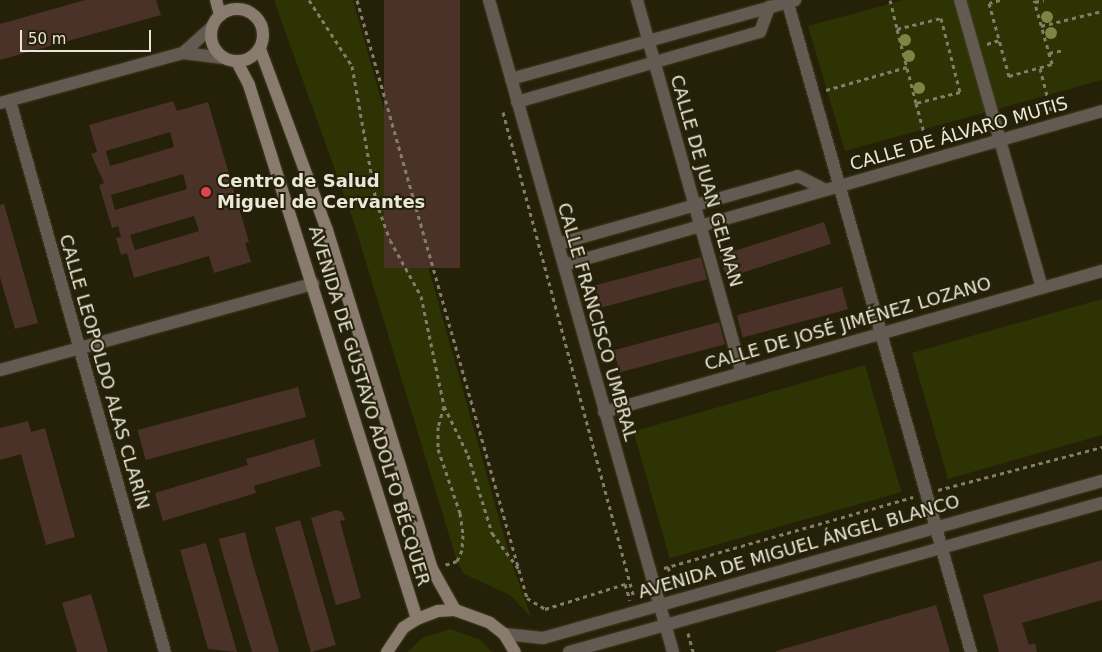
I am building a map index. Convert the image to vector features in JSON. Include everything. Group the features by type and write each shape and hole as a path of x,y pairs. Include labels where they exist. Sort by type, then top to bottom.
{"street":[{"path":"216,0 220,15"},
{"name":"CALLE FRANCISCO UMBRAL","path":"489,0 673,652"},
{"name":"CALLE DE JUAN GELMAN","path":"637,0 741,371"},
{"path":"960,0 1042,287"},
{"path":"511,79 790,1 814,94 971,652"},
{"path":"5,102 183,53 224,58 238,62 251,58 260,49 262,26 243,5 220,15 212,27 183,53"},
{"path":"517,102 760,32 769,7"},
{"path":"212,27 212,45 224,58"},
{"name":"AVENIDA DE GUSTAVO ADOLFO BÉCQUER","path":"260,49 327,230 432,569 455,610"},
{"name":"AVENIDA DE GUSTAVO ADOLFO BÉCQUER","path":"238,62 249,85 417,618"},
{"name":"CALLE LEOPOLDO ALAS CLARÍN","path":"5,102 79,350 165,652"},
{"name":"CALLE DE ÁLVARO MUTIS","path":"564,266 1102,111"},
{"path":"558,244 798,176 825,190"},
{"name":"CALLE DE JOSÉ JIMÉNEZ LOZANO","path":"604,412 741,371 1102,271"},
{"path":"0,370 79,350 313,284"},
{"name":"AVENIDA DE MIGUEL ÁNGEL BLANCO","path":"504,634 543,638 1102,480"},
{"path":"569,652 1102,503"},
{"path":"387,652 403,628 417,618 438,611 455,610 490,623 504,634 515,652"}],"path":[{"path":"309,0 354,73 376,200 390,240 421,296 444,406 468,455 492,533 518,569"},
{"path":"357,0 527,598 544,609 625,584 635,611"},
{"path":"890,0 930,158"},
{"path":"1000,0 989,3 1008,76 1052,64 1035,1 1044,0"},
{"path":"1042,26 1102,11"},
{"path":"897,30 941,18 960,92 916,102"},
{"path":"1049,53 1064,50"},
{"path":"814,94 907,67"},
{"path":"1040,68 1054,125"},
{"path":"502,106 630,577 635,611"},
{"path":"444,406 438,427 438,449 460,513 463,535 462,550 457,561 445,565"},
{"path":"630,577 1102,447"}],"green space":[{"path":"274,0 353,0 511,561 531,617 510,595 464,574 457,561 354,223"},
{"path":"903,0 1102,0 1102,80 845,151 808,26"},
{"path":"1102,299 1102,435 948,479 912,353"},
{"path":"865,365 901,492 670,558 633,431"},
{"path":"450,629 479,639 492,652 408,652 422,638"}],"building":[{"path":"85,0 156,0 161,15 0,60 0,24"},
{"path":"384,0 460,0 460,268 384,268"},
{"name":"Centro de Salud Miguel de Cervantes","path":"173,101 177,111 208,102 249,242 245,243 251,262 214,273 209,256 134,278 127,253 121,255 116,238 121,237 118,226 112,228 99,185 104,183 91,154 97,152 89,125","holes":["170,132 174,147 110,166 106,151","183,174 187,189 115,210 111,195","194,216 199,231 135,250 130,235"]},
{"path":"4,204 38,323 15,329 0,277 0,205"},
{"path":"824,222 831,244 726,278 719,256"},
{"path":"701,257 707,279 601,308 595,285"},
{"path":"842,287 848,309 743,337 737,315"},
{"path":"719,322 725,344 620,372 614,350"},
{"path":"298,387 306,417 146,460 138,430"},
{"path":"28,421 31,432 45,428 75,537 46,545 21,454 0,460 0,428"},
{"path":"314,439 321,466 254,486 256,493 163,521 155,493 248,465 246,459"},
{"path":"336,510 342,512 345,520 340,521 361,598 336,605 311,518"},
{"path":"300,520 336,645 311,652 275,527"},
{"path":"245,532 279,652 252,652 222,551 219,539"},
{"path":"206,543 237,652 208,649 180,550"},
{"path":"1102,560 1102,600 1022,623 1029,645 1035,643 1037,652 999,652 983,595"},
{"path":"91,594 108,652 77,652 62,603"},
{"path":"936,605 950,652 776,652 776,651"}],"place":[{"name":"Centro de Salud Miguel de Cervantes","path":"206,192"}]}
